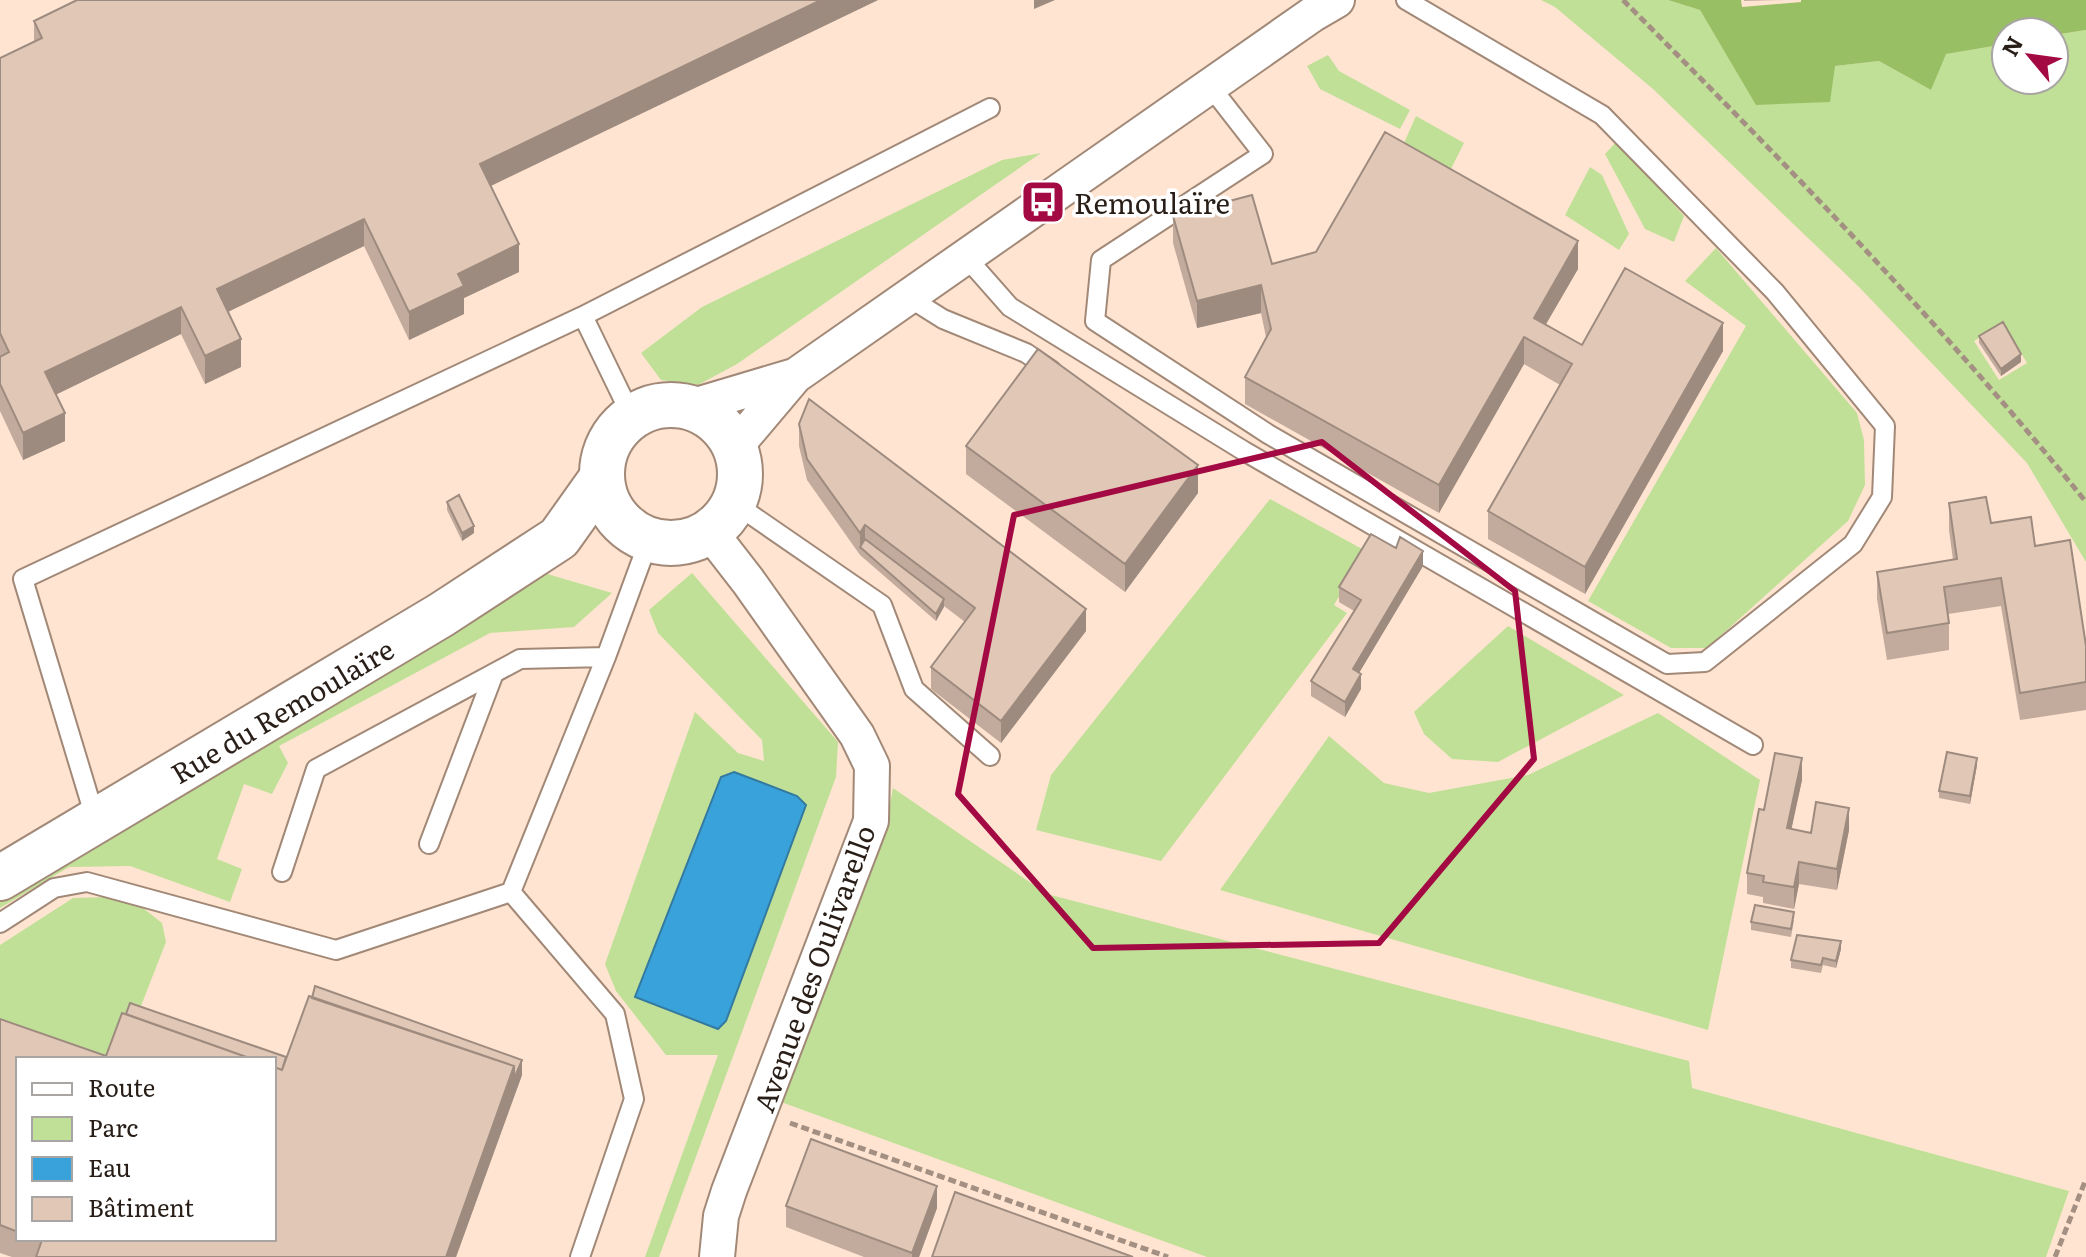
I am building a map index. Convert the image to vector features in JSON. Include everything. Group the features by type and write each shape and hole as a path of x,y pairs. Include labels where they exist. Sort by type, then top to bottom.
{"street":[{"path":"735,447 795,376 1337,0"},
{"path":"632,417 647,409 669,405 690,407 795,376"},
{"path":"690,407 717,422 735,447 740,475 722,518"},
{"name":"Rue du Remoulaïre","path":"0,878 441,615 559,538 601,479 604,457 612,437 632,417"},
{"path":"601,479 609,504 636,533"},
{"name":"Rue du Remoulaïre","path":"559,538 636,533 670,544 690,541 722,518"},
{"name":"Avenue des Oulivarello","path":"717,1257 721,1216 729,1191 871,821 872,766 857,735 748,581 722,518"}],"lane":[{"path":"1210,86 1263,154 1101,260 1095,321 1268,434 1667,664 1705,662 1853,544 1882,497 1885,426 1775,292 1602,115 1406,0"},
{"path":"96,821 23,579 583,316 990,108"},
{"path":"965,256 1010,307 1244,451 1753,745"},
{"path":"908,297 943,319 1026,353 1063,379"},
{"path":"583,316 632,417"},
{"path":"722,518 882,605 914,689 990,756"},
{"path":"0,923 54,888 87,882 336,950 511,892 606,657 636,533"},
{"path":"282,872 316,769 520,659 606,657"},
{"path":"429,844 494,673"},
{"path":"511,892 615,1014 634,1099 580,1257"}],"path":[{"path":"1623,0 1797,175 1930,319 2086,502"},
{"path":"788,1123 1168,1257"},
{"path":"2055,1257 2086,1179"}],"highlighted area":[{"path":"1322,442 1515,591 1534,759 1379,943 1093,948 958,794 1014,515"}],"green space":[{"path":"1541,0 1668,0 1700,10 1757,105 1835,66 1879,61 1931,90 1945,54 1990,47 1990,96 2070,96 2070,32 2086,30 2086,562 2027,463 1859,287 1653,89 1555,7","holes":["2004,324 2027,363 1999,380 1974,341"]},
{"path":"1668,0 1741,0 1742,7 1801,0 2086,0 2086,30 2070,32 2070,16 1990,16 1990,47 1946,54 1931,90 1879,61 1835,66 1830,102 1756,105 1700,10"},
{"path":"1328,55 1339,71 1410,110 1400,129 1320,89 1307,66"},
{"path":"1416,116 1464,143 1451,169 1404,143"},
{"path":"1617,141 1684,216 1674,242 1645,229 1605,154"},
{"path":"1041,153 737,364 698,385 661,380 641,353 702,307 1002,160"},
{"path":"1590,167 1602,175 1629,234 1619,250 1565,215"},
{"path":"1716,248 1857,413 1864,440 1865,485 1848,521 1707,648 1671,648 1588,601 1746,326 1685,281"},
{"path":"1270,499 1366,551 1334,605 1347,613 1161,861 1036,830 1051,775"},
{"path":"544,573 612,593 574,627 490,633 279,746 288,763 272,794 244,784 217,859 242,869 230,902 130,866 69,867 0,908 0,901"},
{"path":"692,573 838,742 836,777 659,1257 645,1257 718,1055 666,1055 616,991 605,964 695,712 738,753 764,761 762,740 658,633 649,610","holes":["734,772 635,997 721,777"]},
{"path":"1508,626 1624,695 1498,762 1452,759 1424,734 1414,712"},
{"path":"1658,713 1760,780 1708,1030 1220,890 1329,736 1384,783 1429,793 1528,775"},
{"path":"893,788 1047,894 1689,1061 1692,1088 2069,1191 2046,1257 1207,1257 781,1102 886,825"},
{"path":"107,897 143,908 162,923 166,942 139,1011 111,1057 0,1032 0,945 73,898"}],"water":[{"path":"734,772 797,796 806,805 726,1021 718,1029 635,997 721,777"}],"building":[{"path":"77,0 821,0 480,164 519,244 458,274 464,286 409,312 364,219 217,289 241,339 205,356 181,307 45,372 65,413 23,433 0,384 0,357 9,352 0,333 0,58 42,38 34,21"},
{"path":"1385,132 1578,241 1534,318 1582,345 1625,268 1723,323 1585,567 1488,511 1572,364 1524,337 1439,485 1245,377 1271,329 1261,285 1197,301 1173,216 1252,195 1272,264 1316,252"},
{"path":"2003,322 2021,354 2001,369 1979,336"},
{"path":"1038,349 1198,465 1125,564 966,446"},
{"path":"809,399 1086,609 1001,721 931,667 975,608 865,525 860,533 807,459 799,424"},
{"path":"459,495 474,526 462,533 447,502"},
{"path":"1986,497 1991,523 2031,517 2035,546 2070,540 2086,646 2086,682 2020,693 2001,578 1944,587 1949,623 1887,633 1877,572 1957,559 1949,503"},
{"path":"1371,534 1396,548 1400,537 1423,551 1353,669 1361,674 1345,702 1311,681 1361,600 1339,587"},
{"path":"865,539 944,599 936,614 860,547"},
{"path":"1947,752 1977,758 1970,796 1939,791"},
{"path":"1775,753 1802,758 1787,828 1811,833 1816,802 1849,808 1837,869 1799,862 1794,887 1763,882 1764,876 1747,873 1759,809 1764,810"},
{"path":"1755,905 1794,912 1791,929 1751,922"},
{"path":"1797,935 1841,941 1836,961 1823,958 1821,965 1791,960"},
{"path":"315,986 522,1060 514,1079 514,1066 312,998"},
{"path":"309,996 514,1066 446,1257 36,1257 42,1241 276,1241 276,1068 282,1070"},
{"path":"130,1003 286,1057 282,1070 276,1068 276,1057 246,1057 126,1014"},
{"path":"122,1013 246,1057 16,1057 16,1231 0,1225 0,1019 106,1056"},
{"path":"811,1139 937,1186 912,1253 786,1206"},
{"path":"955,1192 1133,1257 932,1257"}],"place":[{"name":"Remoulaïre","path":"1043,202"}]}
